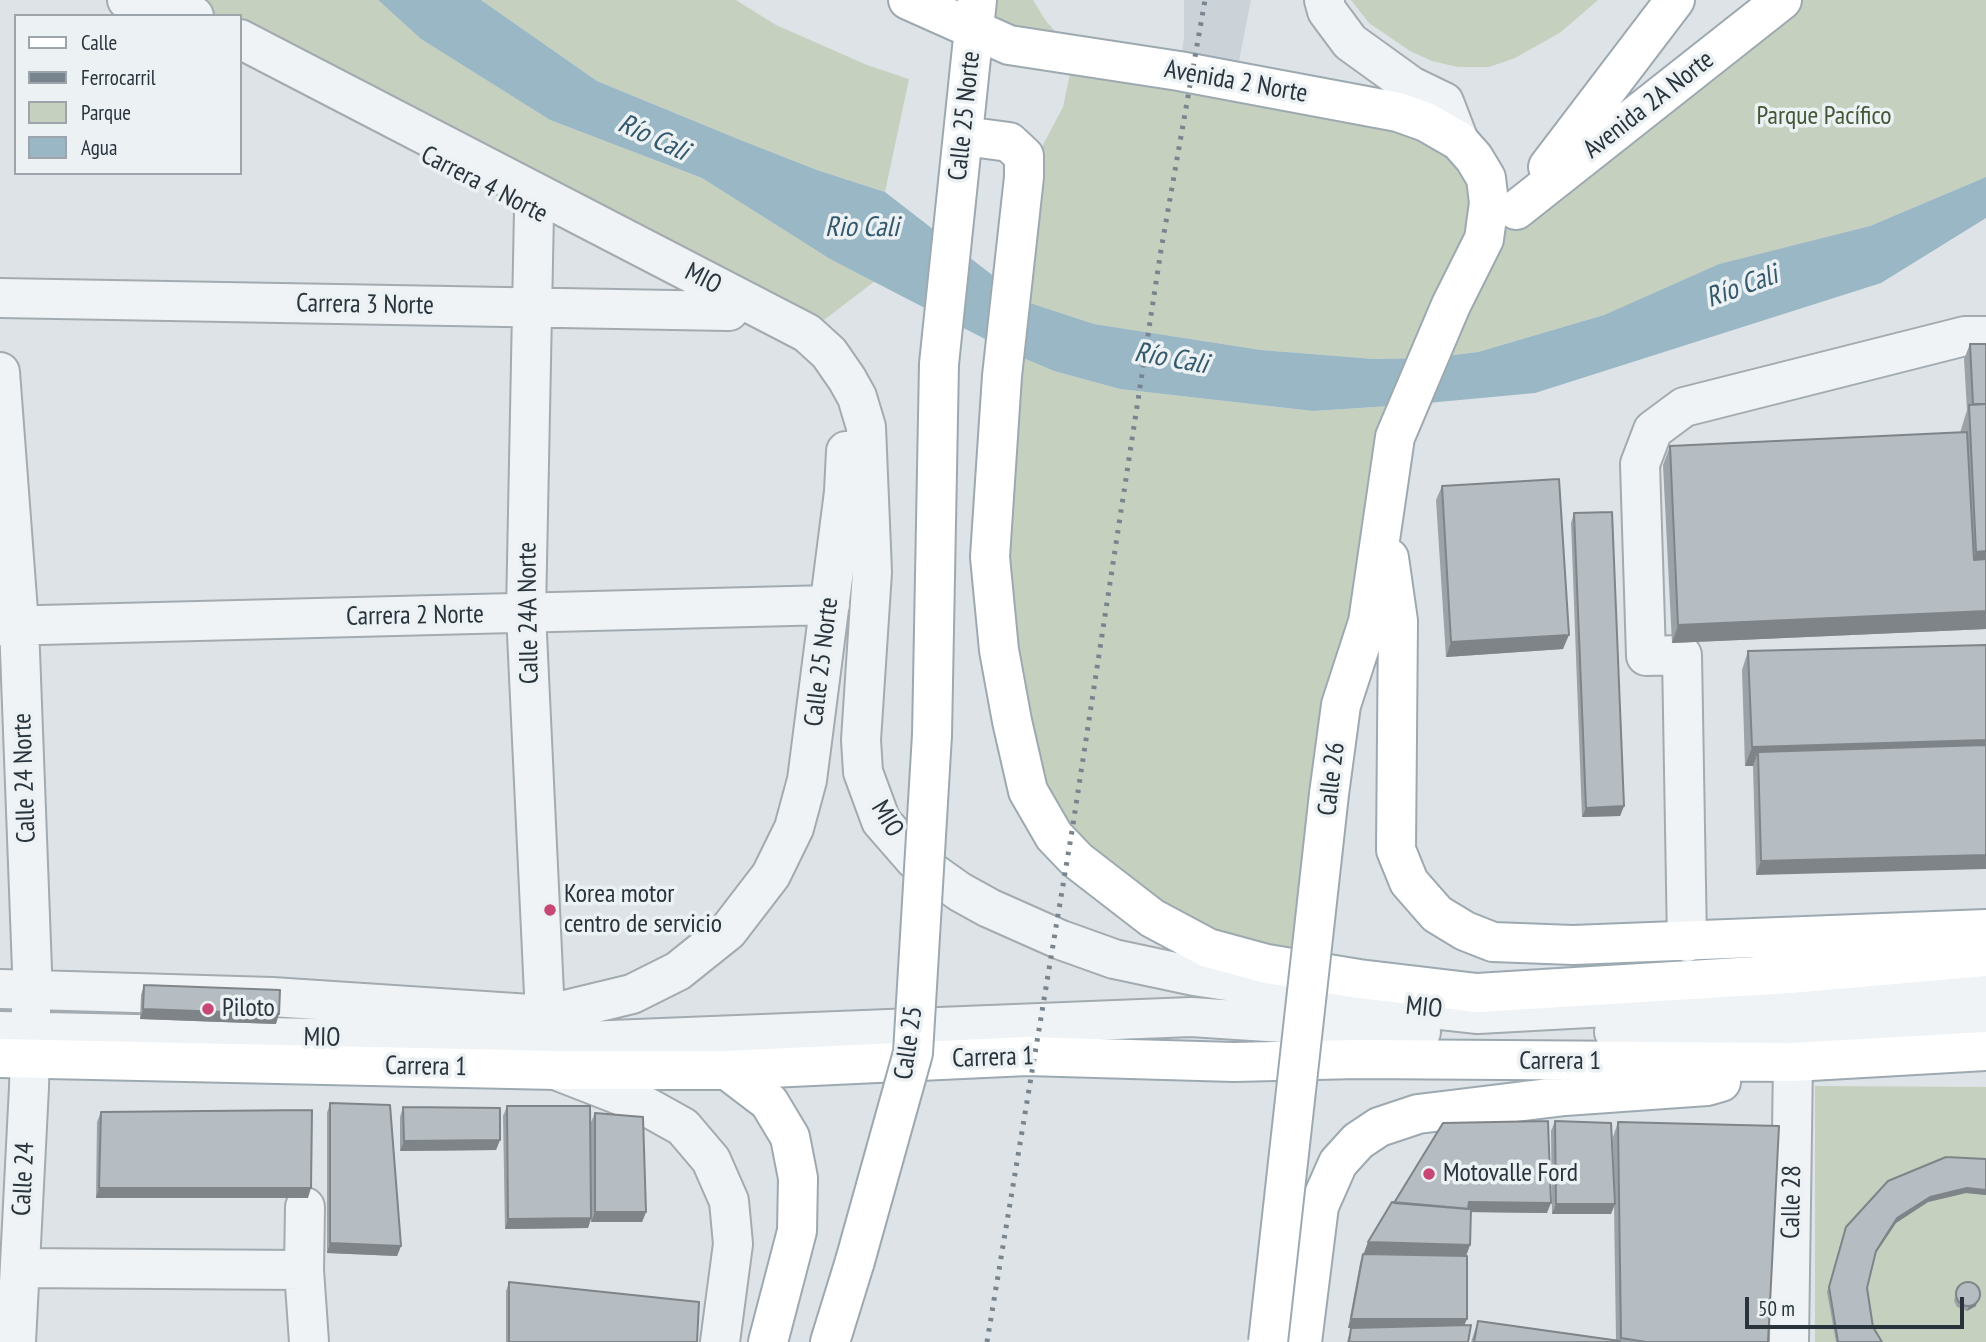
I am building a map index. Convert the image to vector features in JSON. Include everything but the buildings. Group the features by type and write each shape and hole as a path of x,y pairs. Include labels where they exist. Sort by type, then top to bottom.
{"main road":[{"name":"Avenida 2 Norte","path":"908,0 975,15 1009,45 1179,71 1398,112 1426,122 1460,141 1486,178 1489,203 1484,239"},
{"path":"1484,239 1516,210 1675,0"},
{"name":"Avenida 2A Norte","path":"1516,210 1782,0"},
{"name":"Calle 25 Norte","path":"932,735 939,364 975,15"},
{"path":"963,143 1009,142 1024,156 1002,376 990,557 999,650 1028,791 1054,836 1077,860 1152,918 1208,948 1267,964 1359,979 1477,993 1789,974 1986,957"},
{"name":"Calle 26","path":"1268,1342 1341,705 1368,622 1382,511 1395,438 1451,305 1484,239"},
{"path":"1382,511 1398,621 1396,849 1409,883 1437,914 1465,931 1493,942 1573,945 1986,929"},
{"name":"Calle 25","path":"830,1342 913,1053 932,735"},
{"name":"Carrera 1","path":"15,1045 556,1070 727,1070 1027,1056 1234,1062 1358,1059 1793,1062 1986,1051"},
{"path":"1302,1342 1319,1206 1338,1163 1358,1141 1379,1127 1418,1114 1566,1096 1707,1086 1793,1062"},
{"path":"727,1070 769,1102 790,1137 798,1178 797,1231 768,1342"}],"street":[{"path":"127,0 153,14"},
{"path":"164,0 190,14"},
{"path":"1324,0 1327,11 1350,42 1411,86 1444,102"},
{"path":"1351,0 1369,23 1425,73 1444,102 1460,141"},
{"name":"MIO","path":"242,40 807,333 837,362 857,397 866,427 872,572 861,740 863,772 881,821 915,860 960,892 989,908 1061,940 1114,959 1194,976 1359,1001 1478,1014 1790,997 1986,982"},
{"name":"Carrera 4 Norte","path":"242,59 729,311"},
{"name":"Calle 24A Norte","path":"534,211 526,613 545,1015"},
{"name":"Carrera 3 Norte","path":"0,298 729,311"},
{"name":"Calle 25 Norte","path":"545,1015 632,994 678,971 728,930 771,874 794,828 807,780 844,492 846,440 832,398 816,372 793,346 729,311"},
{"path":"1687,942 1682,655 1646,656 1640,464 1653,430 1684,407 1965,336 1986,336"},
{"name":"Calle 24 Norte","path":"0,372 9,626 15,1045"},
{"name":"Carrera 2 Norte","path":"9,626 830,606"},
{"path":"15,989 271,997 545,1015"},
{"name":"MIO","path":"15,1045 537,1042 1191,1017 1478,1035 1791,1028 1986,1018"},
{"name":"Calle 24","path":"15,1045 20,1268 16,1342"},
{"name":"Calle 28","path":"1789,1342 1793,1062"},
{"path":"556,1070 640,1103 683,1127 711,1160 729,1201 733,1244 720,1342"},
{"path":"305,1207 304,1270 309,1342"},
{"path":"20,1268 304,1270"}],"shaded area":[{"path":"1184,0 1251,0 1235,81 1179,71 1184,38"}],"green space":[{"path":"164,0 378,0 421,39 550,120 702,178 830,259 875,281 807,333 242,40 242,14 190,14"},
{"path":"481,0 736,0 776,25 867,65 909,79 885,192 817,170 597,81"},
{"name":"Parque Pacífico","path":"977,0 1033,0 1046,21 1075,54 1459,141 1489,217 1782,0 1986,0 1986,177 1870,226 1719,264 1604,315 1478,352 1429,358 1374,359 1261,350 1094,324 1027,302 1034,162 1063,107 1074,55 1009,45"},
{"path":"1351,0 1598,0 1561,32 1515,58 1489,67 1458,67 1432,61 1410,51 1369,23"},
{"path":"1014,354 1054,371 1120,389 1313,411 1406,405 1306,966 1208,948 1054,836 999,650"},
{"path":"1815,1086 1986,1087 1986,1342 1815,1342"}],"water":[{"name":"Rio Cali","path":"378,0 481,0 597,81 817,170 885,192 1027,302 1094,324 1261,350 1374,359 1429,358 1478,352 1604,315 1719,264 1870,226 1986,177 1986,218 1881,283 1535,393 1313,411 1120,389 1054,371 1014,354 830,259 702,178 550,120 421,39"}],"railway":[{"path":"987,1342 1072,831 1161,250 1205,0"}],"place":[{"name":"Korea motor centro de servicio","path":"550,910"},
{"name":"Piloto","path":"208,1009"},
{"name":"Motovalle Ford","path":"1429,1174"}],"water label":[{"name":"Río Cali","path":"653,138"},
{"name":"Río Cali","path":"1742,287"},
{"name":"Río Cali","path":"1171,359"}]}
